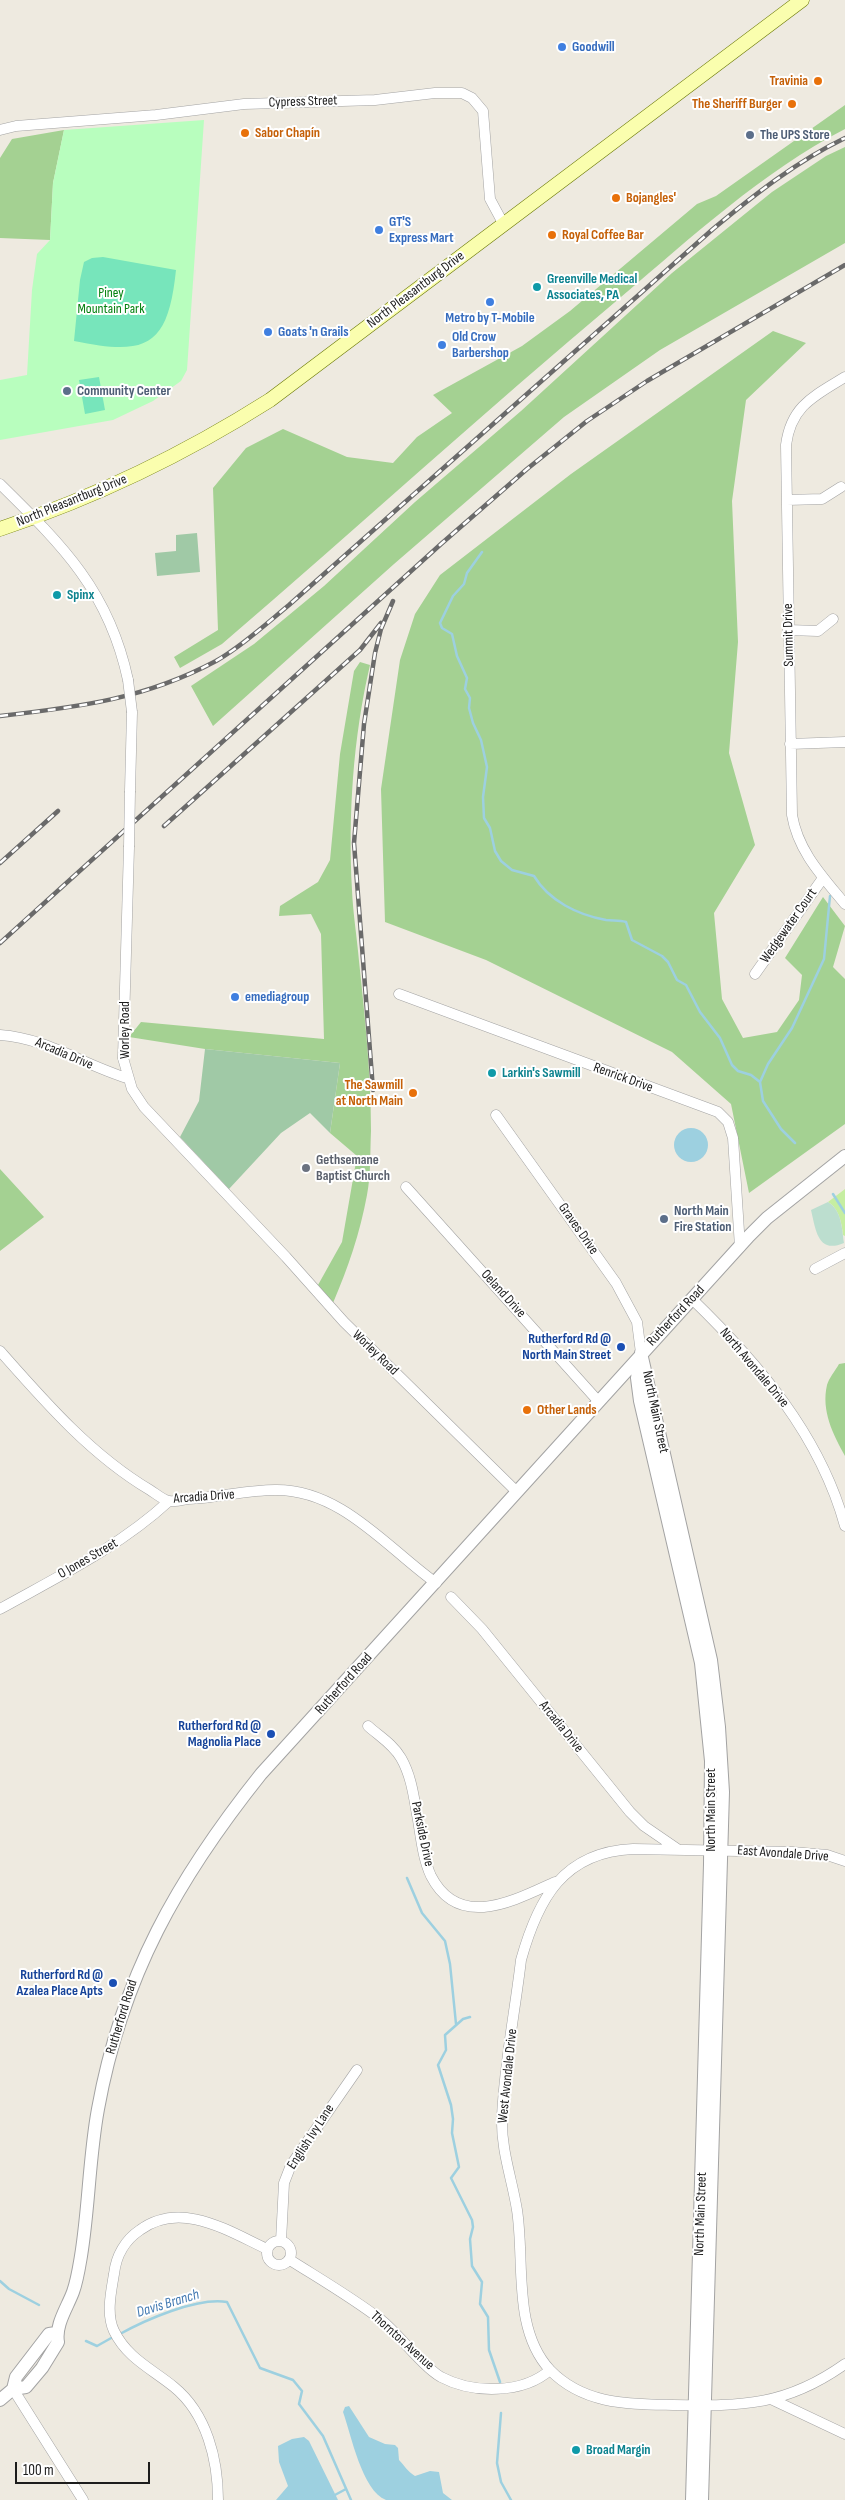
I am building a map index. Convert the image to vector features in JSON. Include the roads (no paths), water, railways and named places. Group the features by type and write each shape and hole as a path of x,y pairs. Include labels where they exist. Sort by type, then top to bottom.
{"main road":[{"name":"North Pleasantburg Drive","path":"0,529 35,517 156,466 252,412 327,359 802,0"}],"street":[{"name":"Cypress Street","path":"0,130 16,126 156,115 244,104 375,100 435,93 462,93 477,102 482,112 490,199 504,225"},
{"name":"Summit Drive","path":"845,377 807,401 793,418 788,430 786,446 790,744 794,829 797,839 823,878 845,904"},
{"name":"Worley Road","path":"0,484 35,517 78,566 99,598 117,636 128,680 132,712 124,1058 127,1078 144,1107 286,1257 339,1317 517,1492"},
{"path":"787,500 822,499 831,496 841,487"},
{"path":"788,630 818,631 833,619"},
{"path":"790,744 845,742"},
{"name":"Wedgewater Court","path":"755,974 823,878"},
{"name":"Renrick Drive","path":"399,994 718,1112 728,1122 733,1138 740,1247"},
{"name":"Arcadia Drive","path":"0,1035 40,1043 103,1071 127,1078"},
{"name":"Graves Drive","path":"496,1115 616,1283 637,1322 641,1353"},
{"name":"Rutherford Road","path":"0,2400 13,2389 16,2378 49,2334 56,2333 73,2291 81,2256 98,2111 111,2050 133,1980 164,1914 215,1833 262,1774 599,1402 641,1353 767,1218 845,1156"},
{"name":"Oeland Drive","path":"406,1187 599,1402"},
{"path":"815,1270 845,1253"},
{"name":"North Avondale Drive","path":"692,1299 733,1339 782,1398 822,1467 845,1526"},
{"name":"Arcadia Drive","path":"0,1351 28,1383 98,1453 127,1476 168,1501 274,1490 308,1495 338,1508 369,1528 417,1570 436,1583"},
{"name":"North Main Street","path":"641,1353 637,1378 640,1402 698,1625 709,1728 716,1849 700,2405 702,2500"},
{"name":"O Jones Street","path":"0,1609 111,1547 142,1525 168,1501"},
{"name":"Arcadia Drive","path":"450,1597 482,1629 630,1812 644,1826 679,1850"},
{"name":"Parkside Drive","path":"368,1726 393,1747 408,1774 427,1867 434,1881 444,1894 464,1905 485,1908 514,1901 555,1882"},
{"name":"West Avondale Drive","path":"700,2405 624,2404 604,2401 582,2393 550,2370 532,2336 524,2307 520,2226 504,2153 502,2117 521,1960 532,1926 555,1882 579,1865 609,1852 625,1850 716,1849"},
{"name":"East Avondale Drive","path":"716,1849 812,1853 845,1861"},
{"name":"English Ivy Lane","path":"281,2241 284,2184 291,2165 356,2070"},
{"path":"218,2500 216,2459 196,2411 188,2399 174,2386 143,2366 120,2342 114,2331 110,2312 116,2261 129,2239 146,2225 172,2216 192,2218 213,2224 267,2249"},
{"path":"281,2241 290,2247 292,2253 290,2260 280,2266 272,2264 267,2257 267,2249 273,2243 281,2241"},
{"name":"Thornton Avenue","path":"290,2260 374,2315 441,2376 464,2385 508,2388 533,2381 550,2370"},
{"path":"700,2405 746,2404 773,2400 812,2384 845,2364"},
{"path":"13,2389 83,2500"},
{"path":"773,2400 845,2434"},
{"name":"North Main Street","path":"692,2500 700,2405"}],"water":[{"path":"691,1128 698,1129 703,1133 707,1138 707,1152 703,1157 698,1161 691,1162 684,1161 679,1157 675,1152 674,1145 675,1138 679,1133 684,1129"},
{"path":"349,2406 369,2437 385,2444 395,2445 398,2448 399,2460 415,2476 430,2471 439,2472 443,2493 452,2500 386,2500 378,2495 370,2486 358,2461 343,2412 345,2407"},
{"path":"304,2437 309,2441 338,2500 276,2500 288,2486 279,2462 278,2446 292,2439"}],"waterway":[{"path":"482,552 467,573 464,584 453,596 440,623 442,628 452,634 457,656 467,678 465,689 470,698 469,708 473,723 481,740 487,767 483,797 484,818 490,828 495,851 501,861 512,870 534,876 548,893 565,906 595,918 626,922 632,940 662,956 668,962 677,980 686,985 700,1012 720,1038 732,1065 738,1071 751,1075 760,1082"},
{"path":"795,1143 781,1129 763,1101 760,1082 768,1064 792,1028 824,959 830,896"},
{"path":"833,1194 845,1213"},
{"path":"407,1878 422,1913 445,1941 450,1964 456,2024"},
{"path":"470,2017 463,2019 445,2035 446,2050 438,2065 451,2105 452,2133 459,2167 451,2178 472,2220 473,2227 470,2239 472,2266 482,2282 480,2304 488,2317 489,2350 500,2382"},
{"name":"Davis Branch","path":"0,2281 9,2289 39,2305"},
{"name":"Davis Branch","path":"118,2335 156,2317 186,2306 215,2301 227,2302 260,2368 293,2380 302,2391 299,2404 323,2436 351,2500"},
{"name":"Davis Branch","path":"86,2341 97,2346 113,2337"},
{"path":"501,2413 497,2463 501,2482 511,2500"},
{"path":"333,2496 346,2489"}],"railway":[{"path":"0,716 84,705 137,693 190,674 235,649 289,605 713,229 760,191 793,168 845,138"},
{"path":"0,943 441,544 527,469 587,421 647,381 845,265"},
{"path":"373,1090 354,843 364,724 375,653 381,629 393,601"},
{"path":"164,826 360,650 381,623"},
{"path":"0,863 58,811"}],"place":[{"name":"Goodwill","path":"562,47"},
{"name":"Travinia","path":"818,81"},
{"name":"The Sheriff Burger","path":"792,104"},
{"name":"Sabor Chapín","path":"245,133"},
{"name":"The UPS Store","path":"750,135"},
{"name":"Bojangles'","path":"616,198"},
{"name":"GT'S Express Mart","path":"379,230"},
{"name":"Royal Coffee Bar","path":"552,235"},
{"name":"Greenville Medical Associates, PA","path":"537,287"},
{"name":"Metro by T-Mobile","path":"490,302"},
{"name":"Goats 'n Grails","path":"268,332"},
{"name":"Old Crow Barbershop","path":"442,345"},
{"name":"Community Center","path":"67,391"},
{"name":"Spinx","path":"57,595"},
{"name":"emediagroup","path":"235,997"},
{"name":"Larkin's Sawmill","path":"492,1073"},
{"name":"The Sawmill at North Main","path":"413,1093"},
{"name":"Gethsemane Baptist Church","path":"306,1168"},
{"name":"North Main Fire Station","path":"664,1219"},
{"name":"Rutherford Rd @ North Main Street","path":"621,1347"},
{"name":"Other Lands","path":"527,1410"},
{"name":"Rutherford Rd @ Magnolia Place","path":"271,1734"},
{"name":"Rutherford Rd @ Azalea Place Apts","path":"113,1983"},
{"name":"Broad Margin","path":"576,2450"}],"park label":[{"name":"Piney Mountain Park","path":"111,302"}]}
